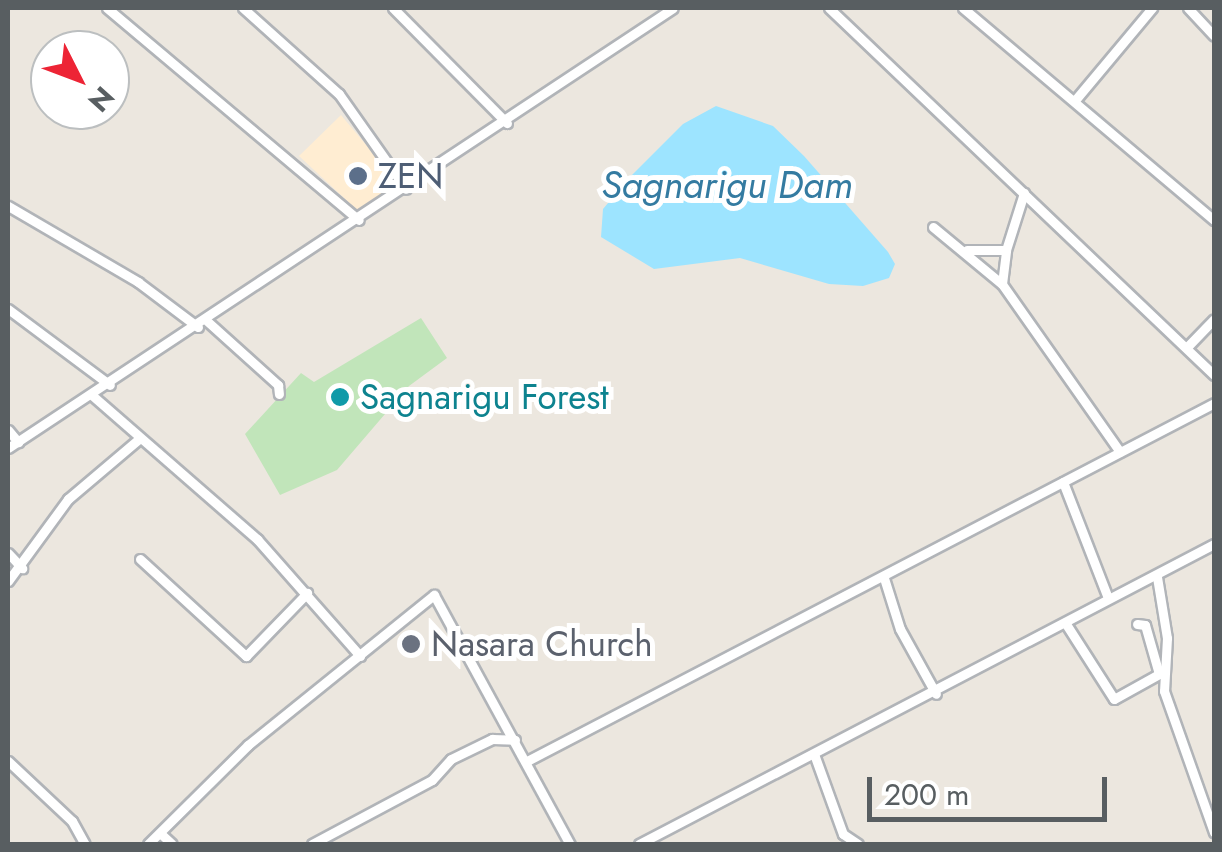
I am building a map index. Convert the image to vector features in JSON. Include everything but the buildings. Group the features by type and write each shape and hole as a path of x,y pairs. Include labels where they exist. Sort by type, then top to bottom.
{"street":[{"path":"107,8 360,220"},
{"path":"243,8 339,94 406,189"},
{"path":"392,8 508,123"},
{"path":"8,448 508,123 673,8"},
{"path":"828,8 1188,346 1214,375"},
{"path":"962,8 1076,99 1214,220"},
{"path":"1076,99 1152,8"},
{"path":"1188,8 1214,36"},
{"path":"1002,284 1006,250 1024,193"},
{"path":"8,206 202,324 280,387 279,394"},
{"path":"933,228 1002,284 1120,452"},
{"path":"959,248 976,254 1006,250"},
{"path":"8,309 110,385"},
{"path":"1188,346 1214,319"},
{"path":"92,396 257,540 360,656"},
{"path":"527,761 1214,403"},
{"path":"8,430 18,442"},
{"path":"8,581 22,568 68,498 128,455 140,438"},
{"path":"1063,482 1108,598"},
{"path":"638,844 659,840 1214,544"},
{"path":"8,553 22,568"},
{"path":"140,559 246,656 306,593"},
{"path":"1157,577 1167,638 1164,691 1214,832"},
{"path":"884,578 900,629 936,694"},
{"path":"148,844 248,746 434,595 570,844"},
{"path":"1066,624 1114,699 1159,674 1145,625 1137,624"},
{"path":"312,844 432,780 450,758 492,739 515,740"},
{"path":"814,754 843,834 858,844"},
{"path":"8,761 72,821 85,844"},
{"path":"160,833 172,844"}],"shaded area":[{"path":"341,115 398,183 358,211 299,156"}],"green space":[{"name":"Sagnarigu Forest","path":"421,318 447,358 409,386 337,470 280,495 245,434 301,373 314,382"}],"water":[{"name":"Sagnarigu Dam","path":"716,106 773,126 804,156 888,252 895,264 889,278 863,286 829,284 740,258 654,269 601,237 603,209 629,178 683,124"}],"place":[{"name":"ZEN","path":"358,176"},
{"name":"Sagnarigu Forest","path":"340,397"},
{"name":"Nasara Church","path":"411,644"}]}
